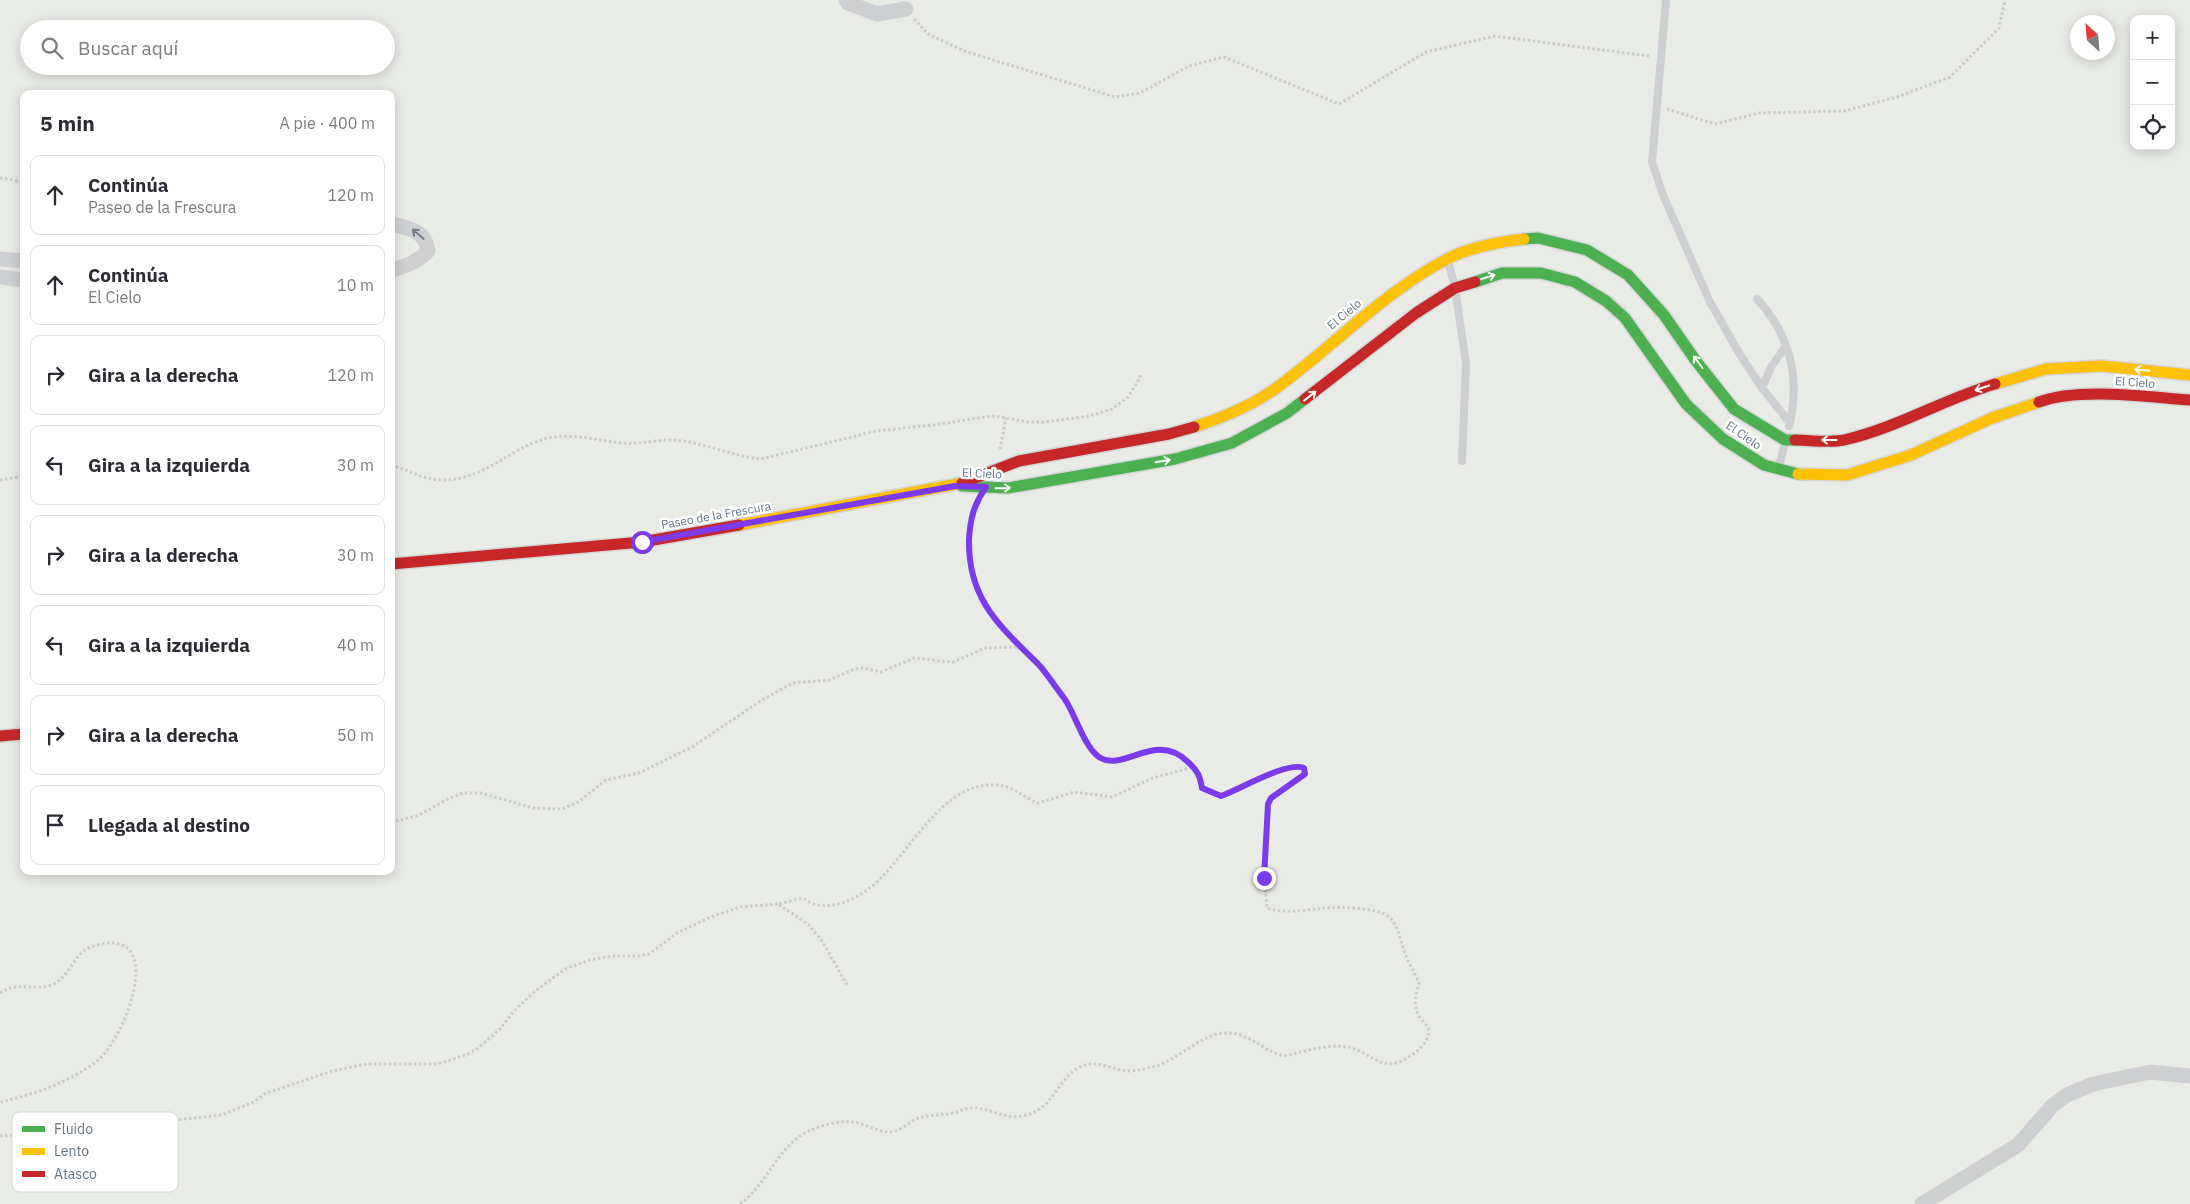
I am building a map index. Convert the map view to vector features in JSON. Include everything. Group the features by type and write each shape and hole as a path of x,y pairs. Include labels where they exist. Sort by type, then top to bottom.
{"street":[{"path":"846,0 848,3 877,14 906,9"},
{"path":"395,225 414,229 427,242 428,252 419,260 395,269"},
{"name":"El Cielo","path":"955,486 1019,461 1169,434 1220,419 1278,387 1400,286 1448,258 1496,242 1538,238 1586,250 1628,275 1664,315 1696,361 1734,409 1785,440 1843,440 1901,422 1978,389 2046,369 2102,366 2190,375"},
{"path":"0,259 20,261"},
{"name":"El Cielo","path":"955,486 1008,488 1174,459 1232,443 1287,413 1416,313 1455,288 1502,273 1542,273 1575,282 1606,301 1625,318 1686,404 1723,439 1764,465 1802,475 1847,475 1911,455 1992,418 2049,398 2108,394 2190,400"},
{"path":"0,277 20,280"},
{"name":"Paseo de la Frescura","path":"395,564 642,542 955,486"},
{"path":"0,736 20,734"},
{"path":"1922,1204 2018,1144 2053,1105 2067,1095 2093,1084 2150,1072 2190,1076"}],"lane":[{"path":"1666,0 1652,162 1663,195 1710,302 1739,353 1762,388 1790,423"},
{"path":"1448,258 1455,288 1466,364 1462,461"},
{"path":"1757,299 1771,314 1786,346 1793,374 1795,397 1778,469"},
{"path":"1762,388 1771,367 1786,346"}],"path":[{"path":"1657,106 1715,124 1759,113 1844,111 1897,97 1950,77 1999,28 2005,0"},
{"path":"906,9 928,34 964,51 1115,97 1140,92 1189,66 1224,57 1339,104 1426,52 1495,36 1661,58"},
{"path":"0,178 20,181"},
{"path":"395,466 430,479 458,478 487,470 522,448 537,442 554,437 576,436 634,444 674,440 704,445 744,457 760,459 876,431 984,417 1044,422 1090,416 1112,409 1128,397 1140,378 1140,374"},
{"path":"992,471 1000,451 1006,418"},
{"path":"0,480 20,477"},
{"path":"740,1204 764,1181 777,1160 793,1141 811,1130 848,1121 879,1131 892,1132 918,1118 933,1114 952,1113 970,1108 980,1108 1001,1116 1024,1116 1038,1110 1048,1102 1069,1074 1079,1067 1090,1063 1128,1071 1152,1067 1166,1062 1208,1037 1218,1034 1243,1035 1283,1056 1324,1048 1351,1048 1388,1064 1398,1062 1418,1050 1424,1044 1428,1032 1427,1026 1419,1016 1414,996 1419,984 1399,935 1389,917 1375,911 1364,910 1326,908 1279,912 1267,908 1264,878 1268,804 1271,798 1305,774 1304,768 1299,766 1287,768 1221,796 1202,788 1200,774 1174,753 1159,749 1144,751 1121,760 1107,760 1098,757 1091,749 1067,702 1040,666 1018,647 981,598 970,567 970,529 974,505 986,487"},
{"path":"395,821 417,816 448,799 463,794 480,792 533,808 562,809 578,802 606,780 639,773 692,747 762,700 793,683 829,680 854,669 863,668 881,672 914,658 928,661 953,662 985,648 1018,647"},
{"path":"178,1120 222,1115 254,1102 264,1094 332,1071 367,1064 436,1064 468,1054 477,1049 500,1029 514,1011 534,992 565,969 590,960 611,956 649,954 677,933 710,917 740,907 778,904 802,898 815,905 846,902 862,894 880,879 923,828 948,802 964,792 979,787 1004,786 1038,803 1074,792 1112,796 1153,778 1193,767"},
{"path":"778,904 809,925 822,942 847,985"},
{"path":"0,993 16,986 39,988 51,985 70,970 75,960 90,947 112,943 121,945 130,952 136,962 137,971 130,1007 112,1044 97,1061 41,1091 0,1102"}],"shaded area":[{"path":"0,0 2190,0 2190,1204 0,1204"}],"traffic: fast":[{"path":"1524,239 1538,238 1587,250 1628,275 1664,315 1696,361 1734,409 1785,440 1795,440"},
{"path":"1475,282 1502,273 1541,273 1575,282 1606,301 1625,318 1686,404 1723,439 1764,465 1798,474"},
{"path":"962,486 1008,488 1175,459 1232,443 1287,413 1305,399"}],"traffic: slow":[{"path":"1194,427 1238,410 1270,393 1381,303 1424,272 1465,251 1524,239"},
{"path":"1995,384 2046,369 2102,366 2190,375"},
{"path":"1798,474 1847,475 1911,455 1992,418 2039,402"},
{"path":"739,525 962,483"}],"traffic: jam":[{"path":"1305,399 1416,313 1455,288 1475,282"},
{"path":"1795,440 1838,441 1864,435 1957,397 1995,384"},
{"path":"2039,402 2055,397 2093,394 2134,395 2190,400"},
{"path":"962,483 1019,461 1169,434 1194,427"},
{"path":"395,564 642,542 739,525"},
{"path":"0,736 20,734"}],"route":[{"path":"642,542 955,486 986,487 974,505 970,529 968,553 975,584 987,609 1018,647 1040,666 1067,702 1091,749 1098,757 1107,760 1121,760 1144,751 1159,749 1174,753 1184,758 1200,774 1202,788 1221,796 1287,768 1299,766 1304,768 1305,774 1284,791 1271,798 1268,804 1265,830 1264,878"}]}
